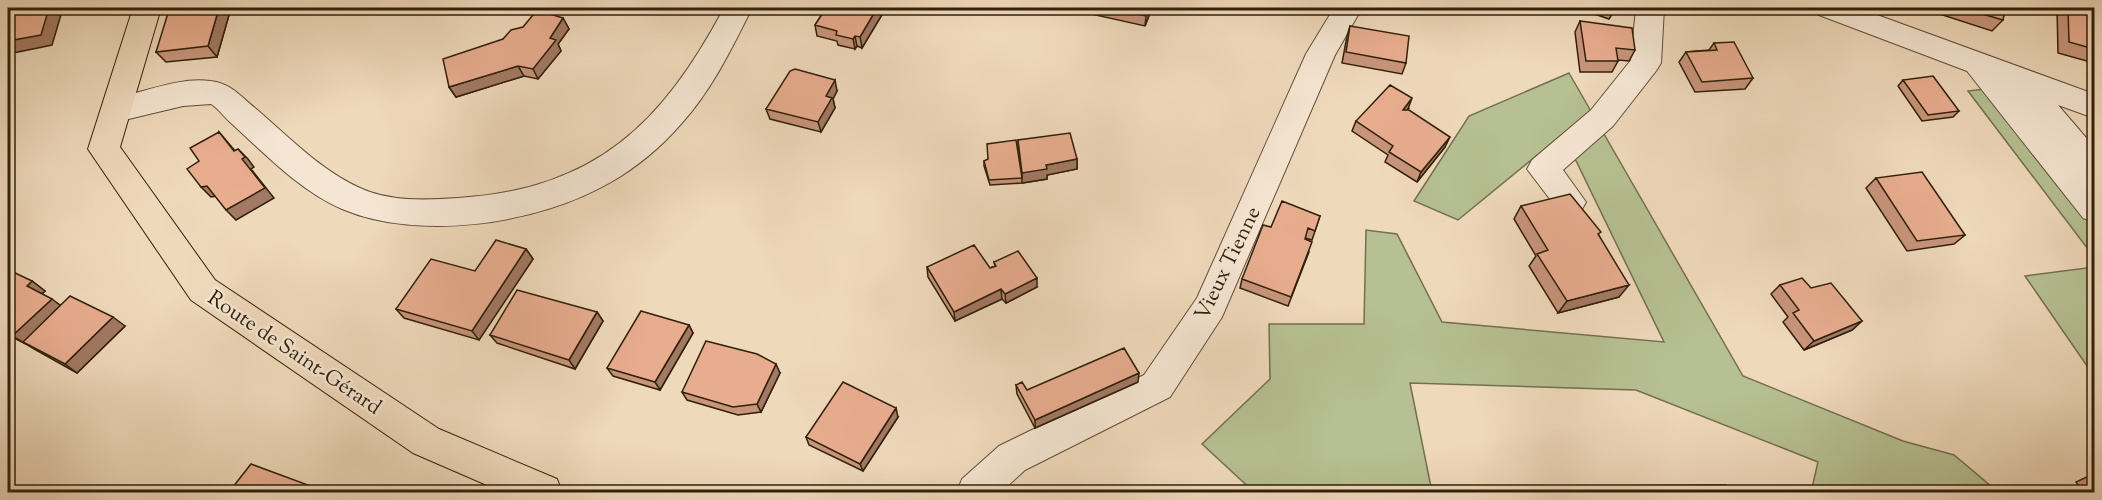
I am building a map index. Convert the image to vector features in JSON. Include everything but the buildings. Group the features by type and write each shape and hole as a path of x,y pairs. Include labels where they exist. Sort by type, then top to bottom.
{"main road":[{"name":"Route de Saint-Gérard","path":"147,8 104,149 203,290 426,441 544,492"}],"street":[{"path":"116,110 189,93 218,94 327,186 354,200 392,211 426,213 471,211 556,192 589,179 629,154 672,115 701,73 738,8"},
{"name":"Vieux Tienne","path":"975,492 1011,458 1157,386 1210,307 1322,54 1348,8"},
{"path":"1570,202 1543,169 1602,118 1646,63 1650,8"},
{"path":"1829,8 2094,106"},
{"path":"1977,64 2094,209"},
{"path":"2018,79 2094,168"}],"green space":[{"path":"1569,73 1743,376 1903,441 1954,455 1998,492 1811,492 1818,462 1636,390 1410,383 1432,492 1254,492 1202,444 1270,379 1269,324 1364,324 1366,230 1397,234 1442,322 1664,342 1563,134 1458,220 1414,201 1469,116"},
{"path":"2009,86 2094,189 2094,257 1968,91"},
{"path":"2094,267 2094,376 2025,276"}]}
